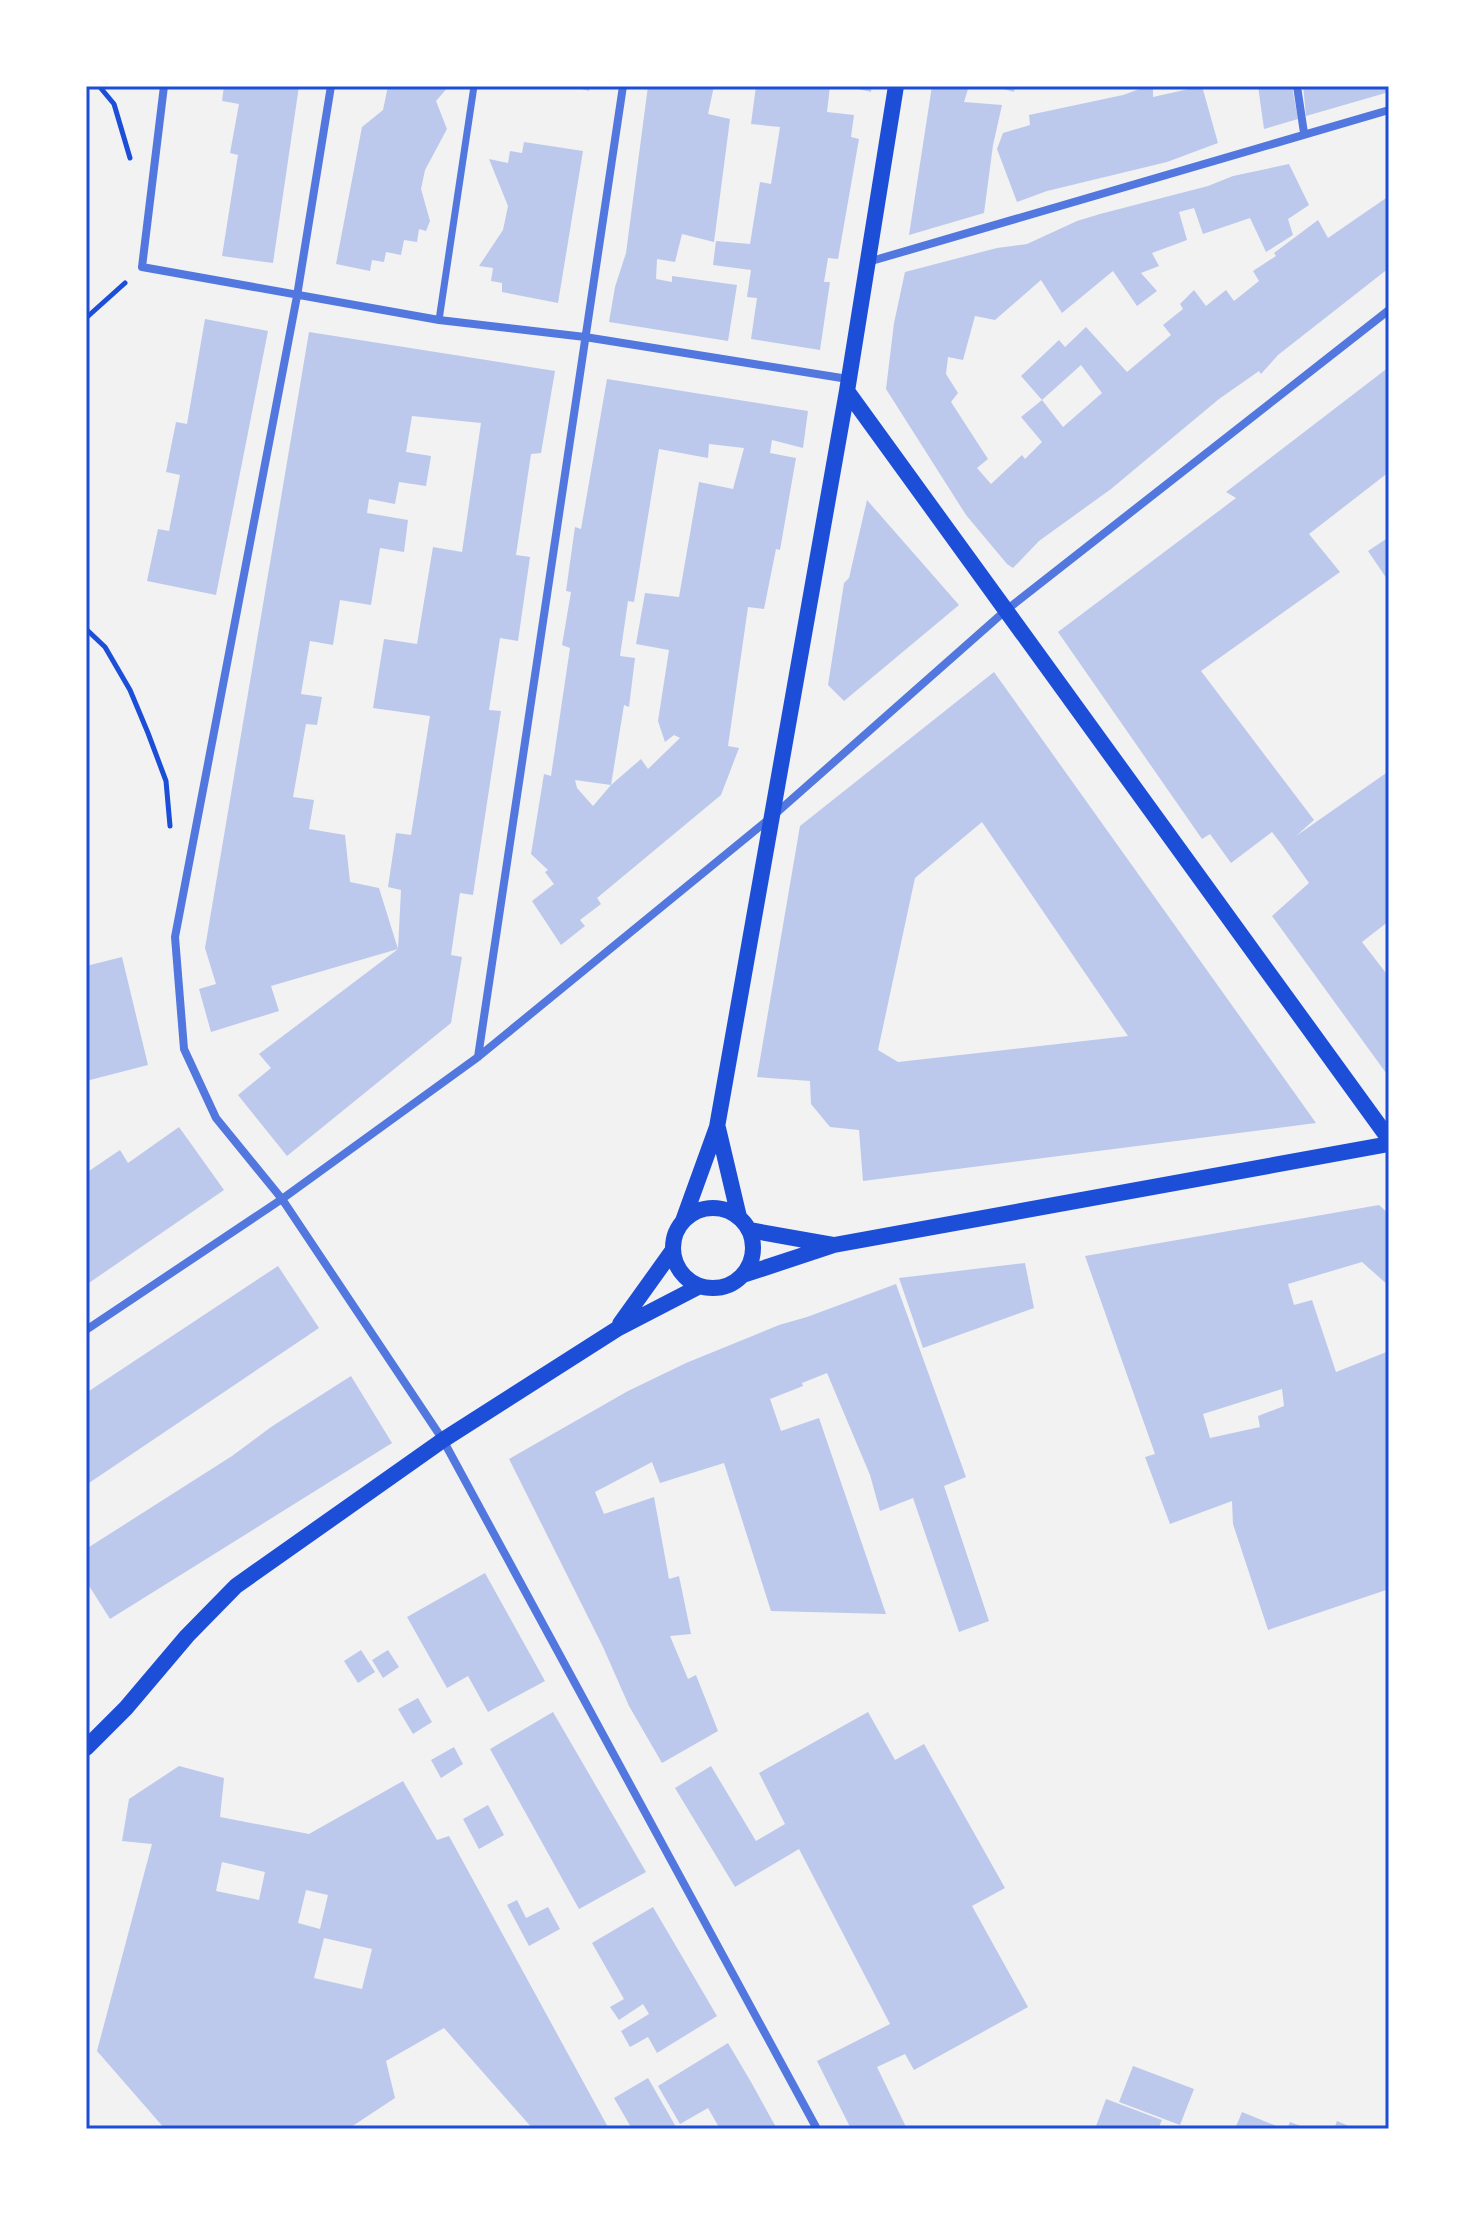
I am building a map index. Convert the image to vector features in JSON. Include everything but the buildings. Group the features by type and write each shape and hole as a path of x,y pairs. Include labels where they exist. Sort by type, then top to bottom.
{"main road":[{"path":"848,385 1005,611 1389,1141 834,1245 743,1275 731,1284 716,1288 700,1286 687,1278 677,1266 673,1250 675,1235 717,1127 848,385 896,86"},
{"path":"717,1127 744,1224 753,1245 751,1261 743,1275"},
{"path":"683,1221 695,1211 710,1207 726,1209 744,1224 834,1245"},
{"path":"617,1329 673,1250"},
{"path":"86,1748 236,1586 443,1440 617,1329 700,1286"}],"street":[{"path":"164,86 142,267 439,320 585,337 848,385"},
{"path":"331,86 297,296 175,937 184,1049 216,1118 282,1199 443,1440 817,2129"},
{"path":"439,320 474,86"},
{"path":"478,1057 623,86"},
{"path":"1297,86 1304,133"},
{"path":"867,262 1389,110"},
{"path":"86,1330 282,1199 478,1057 774,815 1005,611 1389,310"}],"path":[{"path":"86,318 142,267"},
{"path":"86,629 105,647 130,690 166,781 170,830"}]}
